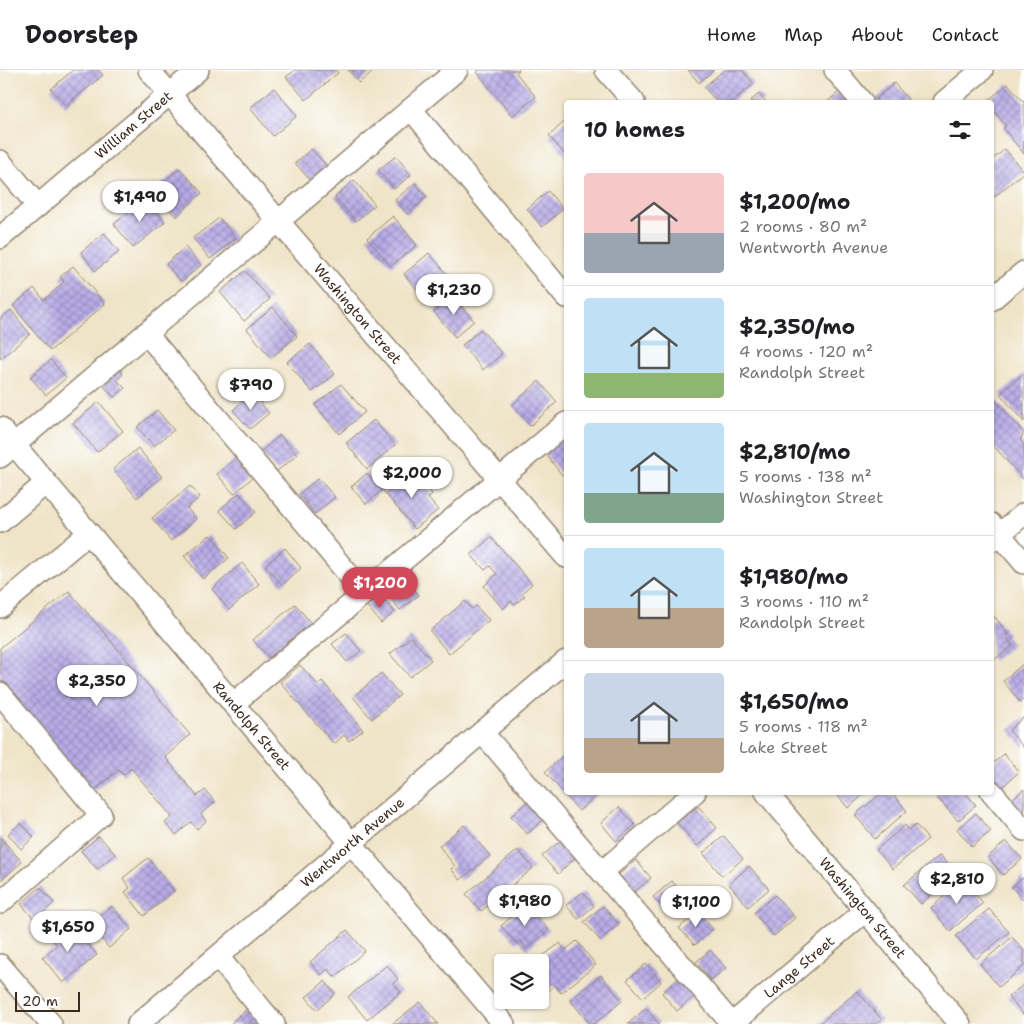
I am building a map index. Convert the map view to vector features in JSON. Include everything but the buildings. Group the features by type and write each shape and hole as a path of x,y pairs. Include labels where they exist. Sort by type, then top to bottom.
{"street":[{"name":"Washington Street","path":"149,70 564,555"},
{"name":"William Street","path":"0,238 198,70"},
{"path":"7,451 457,70"},
{"path":"606,70 632,100"},
{"path":"835,70 860,100"},
{"path":"946,100 982,70"},
{"path":"411,109 564,295"},
{"path":"0,161 38,206"},
{"path":"994,297 1024,272"},
{"path":"146,333 364,593"},
{"path":"234,704 564,425"},
{"name":"Randolph Street","path":"0,428 7,451 46,483 504,1024"},
{"path":"0,522 46,483"},
{"path":"1024,514 994,533 1024,563"},
{"path":"0,607 89,533"},
{"name":"Wentworth Avenue","path":"138,1024 564,663"},
{"path":"0,693 101,815 0,903"},
{"path":"482,732 732,1024"},
{"path":"602,872 692,795"},
{"name":"Washington Street","path":"768,795 960,1024"},
{"path":"994,795 1024,830"},
{"name":"Lange Street","path":"732,1024 865,911"},
{"path":"218,957 274,1024"},
{"path":"0,965 50,1024"}]}
